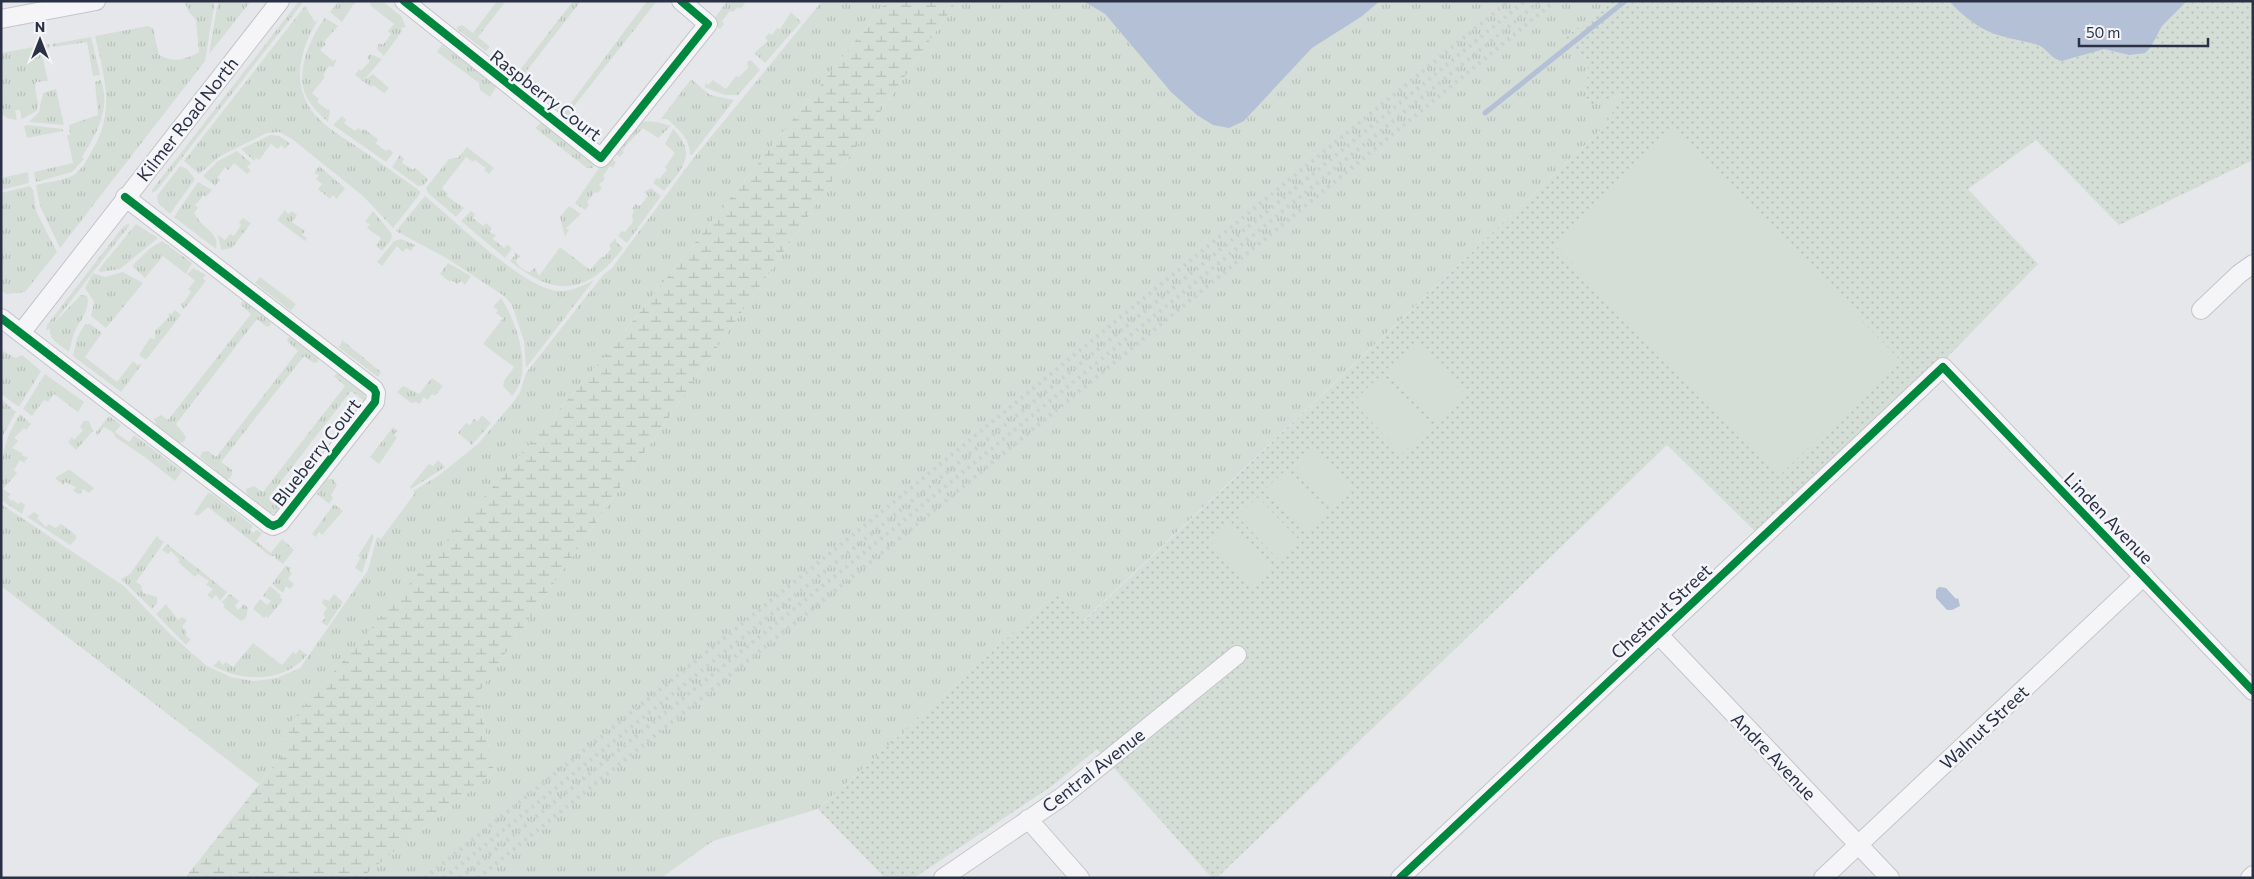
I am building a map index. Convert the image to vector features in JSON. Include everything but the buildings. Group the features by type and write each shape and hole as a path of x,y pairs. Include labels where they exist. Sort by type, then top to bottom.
{"street":[{"path":"1,19 96,1"},
{"name":"Kilmer Road North","path":"21,333 125,197 280,1"},
{"name":"Raspberry Court","path":"404,1 601,158 708,24 681,1"},
{"name":"Blueberry Court","path":"21,333 134,422 273,526 280,523 375,402 376,393 374,389 125,197"},
{"path":"2201,310 2239,274 2253,264"},
{"path":"1,318 21,333"},
{"name":"Linden Avenue","path":"1943,367 2253,691"},
{"name":"Chestnut Street","path":"1400,878 1943,367"},
{"name":"Walnut Street","path":"1823,878 2144,576"},
{"name":"Andre Avenue","path":"1658,634 1890,878"},
{"name":"Central Avenue","path":"943,878 1063,796 1237,655"},
{"path":"1028,819 1080,878"}],"green space":[{"path":"184,1 215,1 205,61 60,248 40,206 36,185 62,180 74,175 84,164 98,139 106,111 106,96 105,82 95,36 148,26 153,28 159,55 175,60 189,57 199,52 196,20 189,12"},
{"path":"218,1 251,1 209,54"},
{"path":"299,1 304,1 157,190 152,193 152,190"},
{"path":"339,1 358,1 353,5 342,22 330,12"},
{"path":"382,1 401,16 406,27 401,28 402,31 384,56 377,49 379,43 383,45 391,34 388,31 394,24 371,6 370,2"},
{"path":"497,1 506,1 478,37 489,46 486,51 457,29 457,27 462,25 473,33"},
{"path":"573,1 581,1 525,73 536,82 536,86 532,87 506,67 505,64 510,63 520,70"},
{"path":"647,1 657,1 571,110 587,122 585,126 580,125 552,104 552,100 556,98 568,107"},
{"path":"727,1 743,1 745,3 741,9 738,7 733,12 730,11 722,21 724,24 720,29 712,22"},
{"path":"822,1 887,1 601,361 291,723 283,754 259,784 1,586 1,504 124,586 171,635 207,666 231,677 253,681 277,678 300,668 368,570 377,537 381,539 415,493 413,491 438,476 478,444 514,401 520,392 526,373 603,275 612,268 692,160"},
{"path":"887,1 957,1 478,693 494,772 361,878 185,878 283,754 290,723 601,361"},
{"path":"957,1 1083,1 1105,14 1171,92 1244,121 1312,48 1361,17 1380,1 1612,1 1566,37 1588,63 1586,106 1624,94 1605,126 1083,621 1056,594 818,809 713,841 661,878 361,878 494,772 478,693"},
{"path":"1612,1 1949,1 1960,12 1986,30 2006,38 2041,46 2050,55 2072,59 2087,52 2104,49 2129,55 2151,47 2162,26 2187,1 2253,1 2253,160 2119,225 2036,140 1968,189 2038,264 1767,543 1667,445 1217,878 1212,878 1097,749 1052,786 914,878 885,878 818,809 1056,594 1084,621 1605,126 1623,94 1586,107 1588,63 1566,37"},
{"path":"305,6 315,22 318,20 306,45 300,71 304,96 310,108 328,127 420,191 420,194 393,228 363,196 292,139 279,132 267,133 220,156 199,174 184,161"},
{"path":"791,12 801,22 765,63 754,53 768,41 765,38 769,33 772,35 777,28 780,29"},
{"path":"325,18 338,26 324,42 326,44 320,50 333,61 337,59 333,67 329,66 323,75 325,77 312,93 319,99 317,102 328,110 330,109 328,122 311,105 303,88 302,78 309,45"},
{"path":"91,37 100,75 93,76 87,42 53,47 52,44"},
{"path":"50,44 50,48 41,51 48,81 36,82 37,111 22,119 20,110 15,110 17,120 7,118 1,113 1,53"},
{"path":"442,45 495,84 496,87 490,97 480,90 479,83 437,52"},
{"path":"370,54 382,59 364,80 373,74 389,88 384,93 373,85 371,87 355,75 359,69 361,71 370,61 367,58"},
{"path":"751,60 760,70 738,95 725,95 704,87 706,83 708,85 713,80 726,89 736,76 739,77 748,68 747,62"},
{"path":"691,79 710,95 734,100 692,155 683,134 667,119 661,119"},
{"path":"101,80 104,91 103,111 93,139 82,157 84,159 72,172 36,182 34,172 73,163 67,135 70,135 69,125 98,115 95,82"},
{"path":"56,89 64,125 29,122 39,112 43,93"},
{"path":"342,116 346,120 344,123 355,131 358,128 361,131 364,129 378,139 376,144 386,151 389,149 393,153 386,162 333,125"},
{"path":"636,121 657,122 671,126 658,138 643,128 622,150 624,152 620,157 613,153"},
{"path":"542,122 594,163 593,168 587,168 535,128"},
{"path":"24,126 63,129 63,131 27,138"},
{"path":"1674,128 1900,360 1780,475 1554,245"},
{"path":"673,129 685,146 685,161 682,168 664,191 653,183 656,178 659,179 667,170 665,167 675,153 665,144"},
{"path":"270,135 279,136 290,143 285,149 281,145 278,149 271,144 259,160 256,158 254,161 241,149"},
{"path":"467,147 494,168 489,174 484,170 486,168 475,160 473,162 466,157 442,188 448,194 447,196 464,208 456,217 428,193 426,188 449,159 458,158"},
{"path":"237,151 251,163 247,167 251,170 247,174 234,163 228,170 225,167 218,177 220,180 215,186 203,176 218,161"},
{"path":"400,155 404,159 402,163 413,170 415,168 428,179 424,185 418,186 392,167"},
{"path":"608,155 616,162 613,168 610,166 603,176 605,178 599,185 602,188 598,193 595,192 587,202 589,205 585,210 575,203"},
{"path":"180,166 187,169 195,179 170,214 158,203 157,196"},
{"path":"319,166 345,188 337,199 333,195 330,199 318,189 322,184 316,179 319,175 314,173"},
{"path":"28,172 29,183 1,190 1,178"},
{"path":"198,182 212,190 206,197 203,195 197,204 197,202 195,205 198,208 194,213 201,223 214,235 217,244 216,249 174,217"},
{"path":"30,186 33,190 36,211 57,252 25,292 6,294 1,290 1,193"},
{"path":"651,188 661,196 627,243 618,236 622,231 625,232 633,222 632,215 634,211 632,209 635,204 640,206 648,196 644,192"},
{"path":"425,196 470,236 527,279 558,291 577,288 594,280 526,368 524,341 512,305 504,296 448,259 396,231"},
{"path":"569,206 581,214 566,228 569,230 565,237 560,217"},
{"path":"285,210 288,214 292,211 297,215 292,222 305,231 302,235 307,238 305,241 277,220"},
{"path":"373,211 392,234 391,240 382,251 376,246 381,238 367,228 370,224 365,222"},
{"path":"471,211 475,214 473,218 483,226 486,223 492,228 489,232 496,235 493,239 504,248 507,245 511,247 505,258 461,221"},
{"path":"243,218 251,223 232,248 221,250 218,235 225,240 230,234 234,236 241,225 239,222"},
{"path":"129,223 129,226 52,325 81,295 87,296 88,305 75,331 69,352 53,339 50,328 46,331 47,325 122,228"},
{"path":"136,224 158,238 120,269 100,272 99,270 103,264"},
{"path":"616,238 616,242 623,248 610,264 584,283 556,286 526,273 510,261 515,255 514,252 520,256 516,260 520,266 530,272 535,268 539,276 560,247 590,270 611,249 609,245"},
{"path":"401,239 415,245 411,251 406,248 403,252 397,246 382,266 377,262 394,241"},
{"path":"162,241 192,263 186,274 163,256 145,278 132,266 149,249"},
{"path":"448,263 471,276 465,285 461,281 457,284 451,280 450,282 440,274"},
{"path":"193,268 206,275 203,278 206,281 184,309 180,304 184,302 191,292 188,289 195,281 187,274"},
{"path":"123,272 143,283 106,328 91,316 94,302 85,288 93,273 105,277"},
{"path":"260,277 296,304 291,311 255,283"},
{"path":"501,298 517,333 523,361 519,386 512,396 503,386 504,381 514,367 483,344 503,318 496,313 498,310 493,307"},
{"path":"246,301 270,321 271,325 267,327 257,319 176,424 186,437 184,442 178,443 158,428 154,419 161,415 168,420 251,314 241,305 241,302"},
{"path":"175,310 181,315 146,360 140,356 150,338 155,339 155,331 169,317 169,314 171,313 171,315"},
{"path":"85,324 90,324 102,333 85,357 117,382 133,361 137,365 142,364 121,392 73,356 77,338"},
{"path":"291,337 318,358 318,362 314,363 304,356 221,462 232,470 232,475 229,479 226,479 200,457 202,452 208,451 216,457 298,351 287,341"},
{"path":"342,340 381,372 378,377 337,346 340,346"},
{"path":"1416,342 1465,394 1437,421 1387,369"},
{"path":"1,350 16,358 22,355 41,371 19,407 1,394"},
{"path":"338,373 364,393 365,398 363,400 351,391 269,497 279,507 278,513 271,513 247,494 246,489 254,486 263,492 345,386 334,376"},
{"path":"45,374 84,402 78,412 54,394 48,402 44,400 32,416 23,409"},
{"path":"1381,375 1430,427 1402,454 1353,402"},
{"path":"432,378 443,386 435,396 432,394 428,400 423,397 420,404 416,402 411,403 397,392 403,386 419,394"},
{"path":"1,399 16,412 1,439"},
{"path":"20,414 31,424 14,438 18,441 12,448 22,453 23,456 28,457 24,463 20,460 14,470 17,473 3,489 11,494 8,497 11,501 13,500 18,504 21,502 25,505 22,514 1,500 1,476 5,446 13,425"},
{"path":"482,415 491,423 472,445 458,433 466,423 470,425 474,419 478,421"},
{"path":"109,416 121,425 115,432 129,442 134,435 182,471 175,481 104,427 97,436 96,432"},
{"path":"84,421 89,421 93,431 76,450 68,442 72,437 74,440 83,430 80,427"},
{"path":"393,427 397,431 394,435 397,438 379,464 370,457"},
{"path":"1313,445 1355,489 1334,508 1293,464"},
{"path":"438,460 445,467 411,489 410,487 428,465 433,466"},
{"path":"68,470 94,488 89,493 83,489 80,494 73,491 76,487 65,482 63,485 55,478"},
{"path":"1286,470 1327,515 1307,534 1265,489"},
{"path":"326,479 333,479 337,485 331,495 333,498 329,504 317,494"},
{"path":"208,493 212,494 253,526 250,530 253,533 257,530 262,533 256,541 271,553 282,539 294,550 283,564 275,556 270,556 208,507 198,516 194,514"},
{"path":"1258,497 1300,541 1279,560 1237,516"},
{"path":"334,504 343,511 322,535 319,532 316,537 312,534"},
{"path":"34,512 46,527 49,524 55,528 61,524 76,535 76,539 70,545 27,517"},
{"path":"1231,522 1272,567 1252,586 1210,541"},
{"path":"372,534 374,536 362,573 355,568 360,558 358,556"},
{"path":"159,536 158,538 164,542 136,582 141,585 143,593 157,597 157,603 152,609 121,579 130,574 156,537"},
{"path":"167,544 227,592 220,601 216,595 212,599 207,595 213,589 206,585 209,581 198,574 195,577 178,562 180,560 171,551 168,554 162,550"},
{"path":"286,565 291,568 289,570 292,573 288,579 294,584 290,589 286,586 283,593 272,584"},
{"path":"270,586 281,595 280,597 283,600 268,618 266,616 264,618 253,609 260,599 267,605 271,601 263,596"},
{"path":"230,594 239,601 235,606 238,610 244,604 248,608 246,618 241,621 223,607 225,605 222,602"},
{"path":"334,594 343,602 327,626 321,622 326,618 323,614 327,608 322,603 324,599 329,601"},
{"path":"166,604 178,620 182,617 187,620 182,627 186,630 186,636 191,639 186,645 156,614"},
{"path":"253,643 282,665 293,652 296,654 299,649 307,655 287,671 263,677 237,675 213,666 219,660 223,665 226,662 233,667"}],"water":[{"path":"1083,1 1380,1 1361,17 1312,48 1244,121 1229,128 1213,125 1197,115 1171,92 1105,14"},
{"path":"1949,1 2187,1 2162,26 2151,47 2145,53 2129,55 2104,49 2062,61 2055,59 2040,46 1987,31 1966,17"},
{"path":"1939,587 1946,588 1956,599 1958,598 1960,606 1947,610 1936,598 1936,590"}],"waterway":[{"path":"1485,113 1625,1"}],"railway":[{"path":"425,878 879,514 1509,1"},
{"path":"444,878 886,522 1525,1"},
{"path":"460,878 892,530 1540,1"},
{"path":"478,878 899,539 1555,1"}],"cycle path":[{"path":"404,1 601,158 708,24 681,1"},
{"path":"1,318 269,524 273,526 280,523 375,402 376,393 374,389 125,197"},
{"path":"1400,878 1943,367 2253,691"}]}
